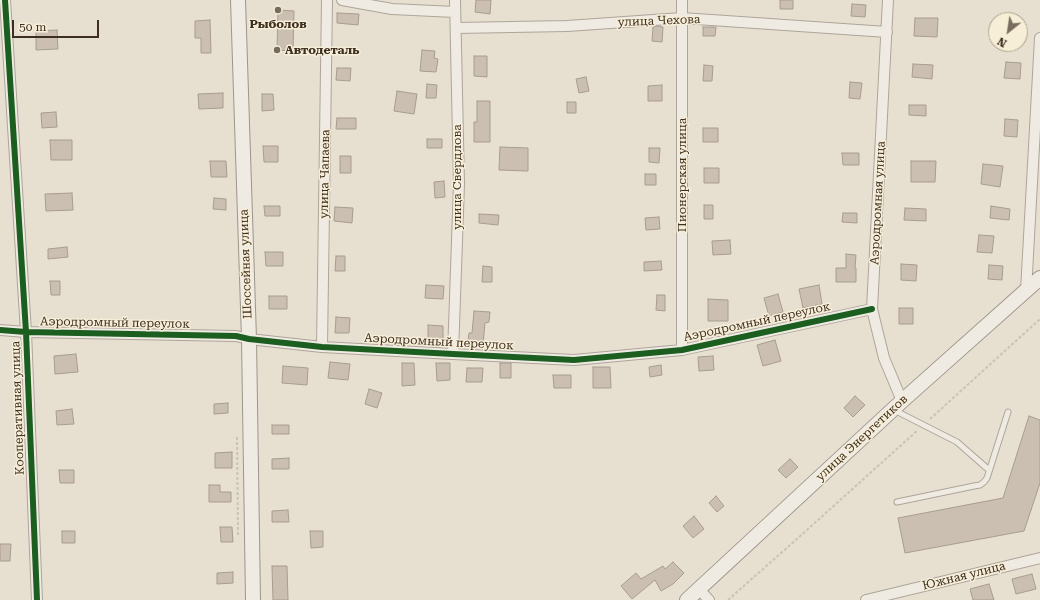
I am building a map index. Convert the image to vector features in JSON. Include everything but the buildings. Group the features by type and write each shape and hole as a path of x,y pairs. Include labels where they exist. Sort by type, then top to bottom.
{"main road":[{"name":"Шоссейная улица","path":"238,0 249,339 253,600"},
{"name":"улица Энергетиков","path":"687,600 898,405 1040,278"}],"street":[{"name":"Кооперативная улица","path":"5,0 26,332 37,600"},
{"name":"улица Чапаева","path":"322,347 327,0"},
{"path":"342,0 392,9 455,12"},
{"name":"улица Свердлова","path":"453,354 459,184 455,0"},
{"name":"Пионерская улица","path":"682,0 682,350"},
{"name":"Аэродромная улица","path":"888,0 872,309 884,358 898,405"},
{"name":"улица Чехова","path":"456,28 567,26 682,18 887,32"},
{"path":"1026,291 1036,176 1040,38"},
{"name":"Аэродромный переулок","path":"0,330 26,332 236,336 249,339 322,347 574,360 682,350 872,309"},
{"name":"Южная улица","path":"866,600 1040,558"},
{"path":"699,589 709,600"}],"lane":[{"path":"898,405 923,425 957,442 989,470"},
{"path":"896,502 980,485 984,482 987,478 1008,412"}],"path":[{"path":"728,600 1040,319"}],"cycle path":[{"path":"5,0 26,332 37,600"},
{"path":"0,330 26,332 236,336 249,339 322,347 574,360 682,350 872,309"}],"place":[{"name":"Рыболов","path":"278,10"},
{"name":"Автодеталь","path":"277,50"}]}
